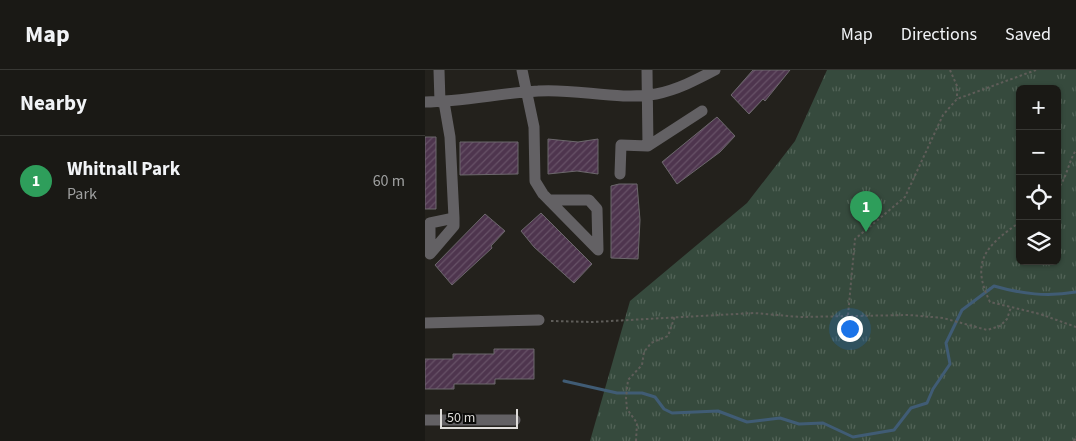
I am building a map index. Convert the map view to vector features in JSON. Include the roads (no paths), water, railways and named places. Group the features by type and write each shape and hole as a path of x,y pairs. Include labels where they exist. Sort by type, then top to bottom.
{"street":[{"path":"439,70 442,102 451,137 454,218"},
{"path":"523,70 534,127 535,182 549,200 598,250 597,208 589,200 549,200"},
{"path":"647,70 647,146"},
{"path":"425,102 442,102 527,91 579,91 617,96 647,95 689,84 715,70"},
{"path":"621,174 621,145 647,146 702,111"},
{"path":"425,323 539,320"},
{"path":"425,420 515,420"}],"waterway":[{"path":"564,381 617,393 642,393 655,397 664,409 672,413 718,411 747,422 780,418 799,424 823,423 853,437 894,430 911,408 927,403 933,389 950,364 946,343 962,310 994,286 1035,294 1076,292"}],"place":[{"name":"Whitnall Park","path":"866,232"}]}
